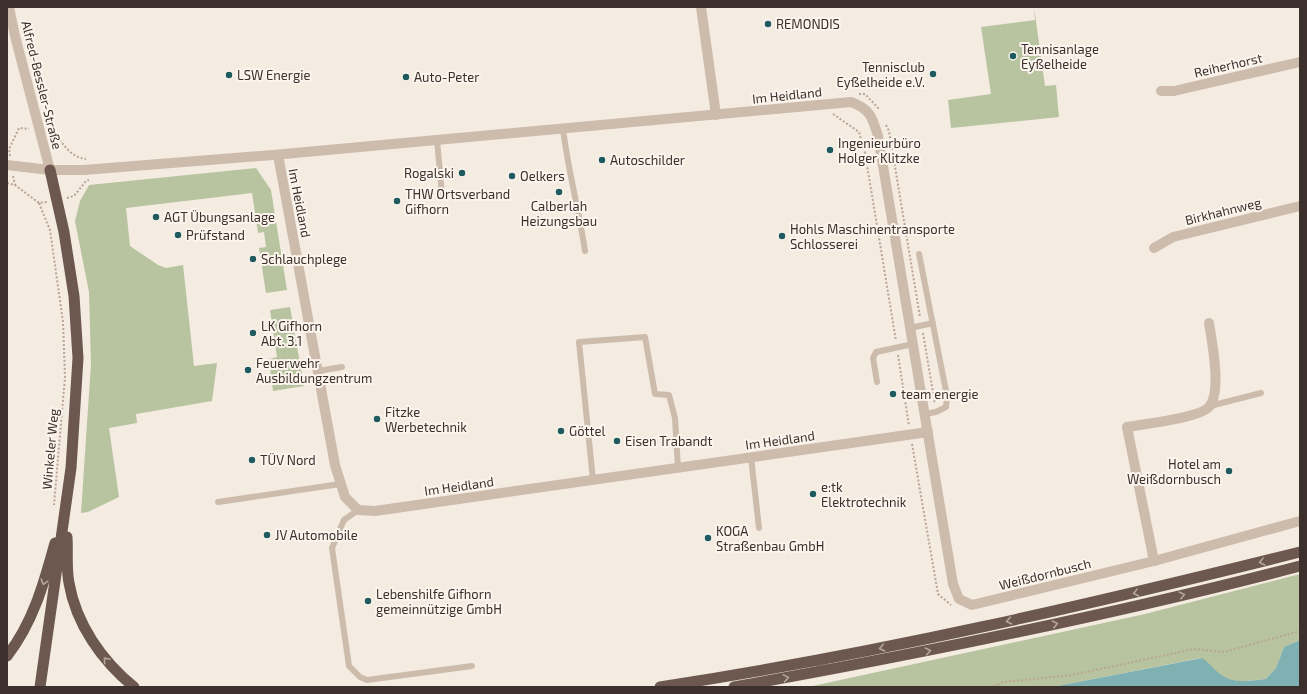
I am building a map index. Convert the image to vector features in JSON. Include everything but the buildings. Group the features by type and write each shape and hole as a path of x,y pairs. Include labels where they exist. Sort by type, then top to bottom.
{"highway":[{"path":"40,687 66,504 76,414 78,358 74,296 64,232 50,170"},
{"path":"7,656 30,618 41,591 66,504"},
{"path":"66,504 68,582 76,609 87,632 102,655 119,674 134,687"},
{"path":"660,687 742,674 870,650 1014,620 1134,594 1300,552"},
{"path":"734,687 1023,632 1300,566"}],"street":[{"name":"Alfred-Bessler-Straße","path":"9,7 15,36 50,170"},
{"path":"701,7 716,115"},
{"name":"Reiherhorst","path":"1161,91 1174,91 1300,62"},
{"name":"Im Heidland","path":"7,166 50,170 84,170 278,155 851,102 865,107 873,119 878,136 953,584 959,599 972,605"},
{"name":"Im Heidland","path":"278,155 340,484 345,497 358,510 375,511 928,432"},
{"name":"Birkhahnweg","path":"1154,248 1173,237 1300,206"},
{"path":"1154,561 1127,427 1197,414 1210,406 1213,402 1216,380 1209,323"},
{"name":"Weißdornbusch","path":"972,605 1154,561 1300,521"}],"lane":[{"path":"563,128 569,170 580,213 585,251"},
{"path":"437,140 442,195"},
{"path":"919,254 947,396 946,406 936,412 925,414"},
{"path":"910,328 933,323"},
{"path":"593,480 579,342 645,337 655,394 670,396 675,418 678,468"},
{"path":"877,382 874,355 881,350 913,344"},
{"path":"318,371 342,367"},
{"path":"1210,406 1261,393"},
{"path":"751,457 759,528"},
{"path":"218,502 340,484"},
{"path":"358,510 344,520 332,548 349,666 360,677 367,680 472,666"}],"path":[{"path":"858,94 865,94 878,106 881,112"},
{"path":"827,110 859,132 865,153 910,434 938,594 949,604 972,605"},
{"path":"883,118 889,131 936,412"},
{"path":"7,149 20,128"},
{"path":"39,129 54,130 68,151 81,158 91,159"},
{"path":"74,196 86,181 92,179"},
{"name":"Winkeler Weg","path":"7,183 14,185 39,203 50,230 63,330 65,377 54,510"},
{"path":"990,687 1004,682 1072,675 1194,649 1224,652 1300,630"}],"green space":[{"name":"Tennisanlage Eyßelheide","path":"1034,7 1045,86 1056,85 1059,117 951,128 948,100 991,94 981,27 1035,20"},
{"path":"256,168 271,190 287,290 266,293 259,248 266,247 264,232 258,233 252,193 126,208 130,246 158,265 166,268 183,265 194,366 217,363 212,401 136,414 137,423 109,428 119,497 88,512 81,513 91,364 89,292 75,221 80,201 89,185"},
{"path":"290,307 304,386 273,391 269,359 277,357 270,310"},
{"path":"1300,574 1300,640 1284,647 1276,668 1266,679 1244,681 1228,679 1223,677 1201,658 1052,687 808,687 1145,614"}],"water":[{"path":"1300,640 1300,687 1052,687 1202,658 1220,674 1233,680 1244,681 1266,679 1276,668 1284,647"}],"place":[{"name":"REMONDIS","path":"768,24"},
{"name":"Tennisanlage Eyßelheide","path":"1013,56"},
{"name":"Tennisclub Eyßelheide e.V.","path":"933,74"},
{"name":"LSW Energie","path":"229,75"},
{"name":"Auto-Peter","path":"406,77"},
{"name":"Ingenieurbüro Holger Klitzke","path":"830,150"},
{"name":"Autoschilder","path":"602,160"},
{"name":"Rogalski","path":"462,173"},
{"name":"Oelkers","path":"512,176"},
{"name":"Calberlah Heizungsbau","path":"559,192"},
{"name":"THW Ortsverband Gifhorn","path":"397,201"},
{"name":"AGT Übungsanlage","path":"156,217"},
{"name":"Prüfstand","path":"178,235"},
{"name":"Hohls Maschinentransporte Schlosserei","path":"782,236"},
{"name":"Schlauchplege","path":"253,259"},
{"name":"LK Gifhorn Abt. 3.1","path":"253,333"},
{"name":"Feuerwehr Ausbildungzentrum","path":"248,370"},
{"name":"team energie","path":"893,394"},
{"name":"Fitzke Werbetechnik","path":"377,419"},
{"name":"Göttel","path":"561,431"},
{"name":"Eisen Trabandt","path":"617,441"},
{"name":"TÜV Nord","path":"252,460"},
{"name":"Hotel am Weißdornbusch","path":"1229,471"},
{"name":"e:tk Elektrotechnik","path":"813,494"},
{"name":"JV Automobile","path":"267,535"},
{"name":"KOGA Straßenbau GmbH","path":"708,538"},
{"name":"Lebenshilfe Gifhorn gemeinnützige GmbH","path":"368,601"}]}
